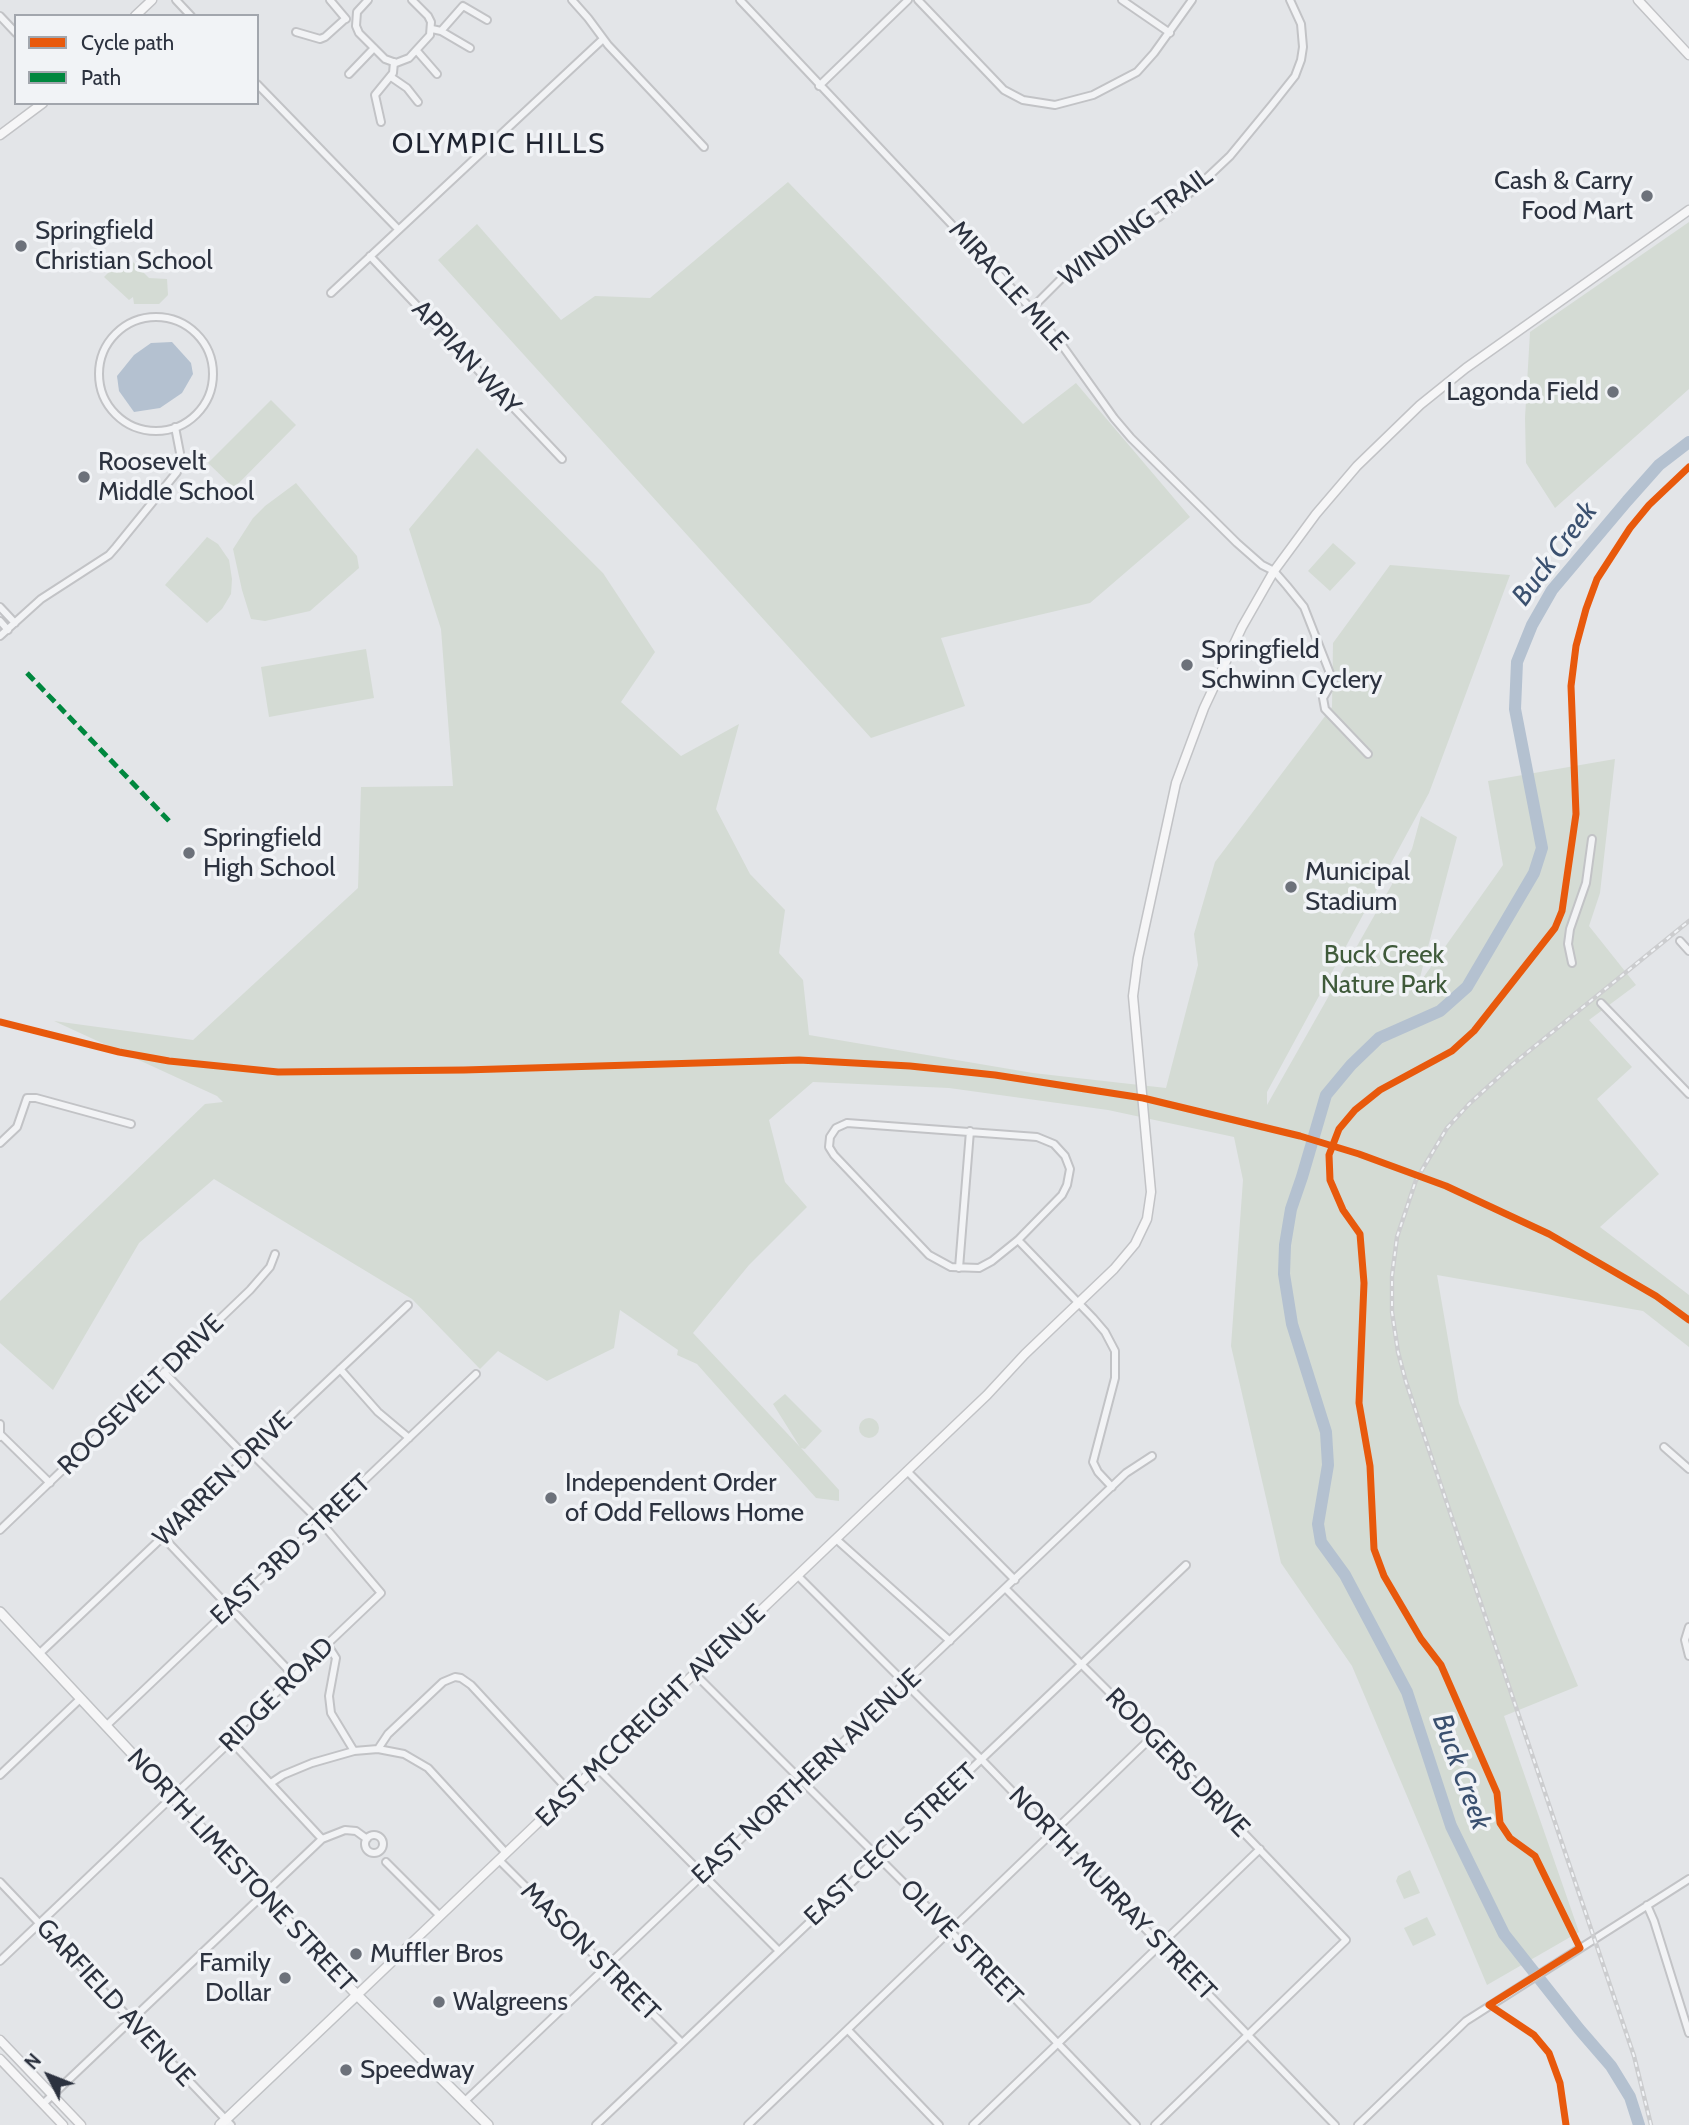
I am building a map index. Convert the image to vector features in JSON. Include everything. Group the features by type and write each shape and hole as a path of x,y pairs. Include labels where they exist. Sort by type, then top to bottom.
{"main road":[{"name":"NORTH LIMESTONE STREET","path":"0,1612 357,1995 488,2125"},
{"name":"EAST MCCREIGHT AVENUE","path":"226,2123 357,1995"}],"street":[{"path":"137,14 152,0"},
{"path":"176,0 189,14"},
{"path":"330,0 345,19"},
{"path":"368,0 357,12 355,19 359,33 385,59 394,62 403,62 417,51 426,42 432,29 428,16 416,1"},
{"path":"572,0 603,39 704,147"},
{"name":"MIRACLE MILE","path":"740,0 1031,309 1064,348 1131,438 1237,543 1262,565 1274,571 1304,607 1333,681 1324,698 1325,709 1368,754"},
{"path":"819,86 908,0"},
{"path":"918,0 1004,90 1023,100 1045,105 1076,101 1126,79 1145,64 1192,0"},
{"path":"1122,0 1170,33"},
{"name":"WINDING TRAIL","path":"1031,309 1061,279 1097,250 1176,205 1217,170 1247,136 1298,70 1303,36 1298,14 1290,0"},
{"path":"1637,0 1689,55"},
{"path":"441,31 463,6 487,20"},
{"path":"0,16 14,31"},
{"path":"296,32 320,39 345,19 355,19"},
{"path":"432,29 441,31 470,48"},
{"path":"331,293 603,39"},
{"path":"349,74 374,48"},
{"path":"417,51 437,74"},
{"path":"381,122 375,95 391,77 394,62"},
{"path":"391,77 407,88 418,102"},
{"path":"259,86 398,229"},
{"path":"0,135 40,105"},
{"name":"EAST MCCREIGHT AVENUE","path":"357,1995 798,1576 1126,1257 1143,1231 1151,1192 1133,996 1138,958 1170,805 1189,745 1235,639 1274,571 1335,491 1420,405 1466,368 1689,210"},
{"name":"APPIAN WAY","path":"370,256 562,460"},
{"path":"154,316 173,319 191,328 204,343 208,353 212,364 212,384 205,402 192,418 175,427 157,431 137,428 120,418 107,404 99,385 99,366 105,347 117,331 134,321 154,316"},
{"path":"0,636 41,599 99,562 116,547 177,472 180,453 175,427"},
{"path":"0,607 15,623"},
{"path":"0,621 8,630"},
{"path":"1572,963 1568,944 1570,929 1586,883 1592,839"},
{"path":"1680,941 1689,951"},
{"path":"1601,1003 1689,1094"},
{"path":"0,1143 16,1127 27,1098 36,1098 131,1124"},
{"path":"847,1124 970,1131 1037,1137 1054,1144 1065,1156 1070,1169 1062,1195 1017,1240 986,1265 972,1269 936,1261 834,1155 829,1143 830,1135 836,1128 847,1124"},
{"path":"959,1268 970,1131"},
{"path":"1017,1240 1105,1332 1116,1360 1115,1378 1093,1457 1094,1466 1112,1487"},
{"name":"ROOSEVELT DRIVE","path":"0,1530 250,1290 270,1266 275,1254"},
{"name":"WARREN DRIVE","path":"40,1654 408,1305"},
{"path":"340,1369 378,1412 409,1438"},
{"path":"164,1372 320,1522"},
{"name":"EAST 3RD STREET","path":"106,1726 475,1374"},
{"path":"0,1424 1,1436 50,1483"},
{"path":"1664,1447 1689,1469"},
{"name":"EAST NORTHERN AVENUE","path":"464,2102 1112,1487 1134,1467 1152,1456"},
{"path":"907,1471 1015,1580"},
{"name":"RIDGE ROAD","path":"0,1962 381,1593 320,1522"},
{"path":"163,1537 294,1676"},
{"path":"836,1539 950,1641"},
{"name":"EAST CECIL STREET","path":"596,2125 1186,1565"},
{"name":"NORTH MURRAY STREET","path":"798,1576 981,1759 1335,2125"},
{"name":"RODGERS DRIVE","path":"1005,1588 1346,1940 1248,2035"},
{"path":"1689,1626 1685,1640 1689,1656"},
{"path":"327,1644 334,1653 336,1664 329,1696 331,1713 354,1751"},
{"name":"OLIVE STREET","path":"695,1674 951,1931 1136,2125"},
{"path":"378,1749 388,1734 443,1682 455,1677 461,1678 471,1685 570,1792"},
{"path":"0,1775 80,1699"},
{"path":"748,2125 1152,1737"},
{"path":"231,1741 322,1839"},
{"path":"271,1783 312,1763 354,1751 378,1749 404,1754 421,1762 506,1853"},
{"path":"596,1768 779,1951"},
{"path":"43,2104 322,1839 345,1830 356,1831 367,1839"},
{"path":"973,2125 1260,1849"},
{"name":"MASON STREET","path":"499,1860 682,2043"},
{"path":"386,1861 440,1916"},
{"path":"1358,2125 1456,2029 1497,2000 1689,1879"},
{"name":"GARFIELD AVENUE","path":"0,1882 226,2123"},
{"path":"1647,1905 1689,2034"},
{"path":"848,2030 939,2125"},
{"path":"1155,2125 1248,2035"},
{"path":"0,2040 81,2125"},
{"path":"0,2059 63,2125"}],"green space":[{"path":"788,182 1023,424 1076,383 1190,517 1090,603 941,638 965,706 871,738 438,260 477,224 561,320 595,296 650,298"},
{"path":"1689,222 1689,389 1555,508 1526,463 1525,418 1530,332"},
{"path":"126,255 149,278 167,279 168,295 159,304 134,304 133,297 129,300 104,277"},
{"path":"271,400 296,425 234,488 208,463"},
{"name":"Buck Creek Nature Park","path":"477,448 603,573 655,652 621,702 681,756 739,724 716,809 750,874 785,910 779,953 803,980 809,1035 1033,1073 1166,1088 1198,965 1194,934 1215,862 1332,707 1333,643 1390,565 1510,575 1429,793 1267,1092 1267,1105 1412,849 1421,816 1457,837 1418,985 1503,865 1488,781 1615,759 1600,893 1589,926 1636,985 1589,1020 1632,1067 1597,1099 1659,1174 1600,1227 1689,1295 1689,1347 1643,1311 1437,1275 1459,1403 1578,1686 1504,1716 1579,1932 1487,1985 1352,1666 1281,1563 1231,1346 1243,1180 1234,1137 1108,1110 949,1088 813,1082 769,1120 785,1182 807,1207 749,1265 693,1333 800,1447 773,1404 785,1394 822,1431 805,1449 801,1448 839,1490 839,1501 816,1498 697,1364 677,1355 678,1350 620,1310 614,1348 547,1381 498,1351 480,1369 412,1299 214,1179 139,1243 53,1390 0,1343 0,1301 205,1104 223,1102 217,1096 54,1021 193,1040 358,888 361,787 453,786 441,629 409,529"},
{"path":"296,483 357,556 359,568 310,611 265,621 251,619 233,549 253,518"},
{"path":"207,537 218,544 229,560 232,579 231,594 222,609 207,623 165,585"},
{"path":"1333,543 1356,563 1330,591 1308,571"},
{"path":"366,649 374,698 269,717 261,667"},
{"path":"869,1418 876,1421 879,1428 876,1435 869,1438 862,1435 859,1428 862,1421"},
{"path":"1410,1870 1420,1893 1404,1899 1396,1881 1398,1876"},
{"path":"1427,1917 1436,1935 1413,1946 1404,1928"}],"water":[{"path":"172,342 191,363 193,374 182,393 160,408 134,412 119,391 117,376 134,355 151,343"}],"waterway":[{"name":"Buck Creek","path":"1639,2125 1630,2097 1611,2066 1504,1934 1451,1826 1407,1692 1345,1575 1321,1542 1318,1524 1328,1465 1326,1432 1292,1324 1284,1274 1285,1245 1291,1209 1326,1095 1351,1065 1379,1038 1440,1011 1467,987 1534,873 1542,848 1515,709 1517,662 1532,625 1552,590 1627,501 1659,465 1689,442"}],"railway":[{"path":"1651,2125 1634,2056 1406,1382 1392,1312 1392,1276 1397,1237 1416,1180 1447,1128 1513,1064 1689,921"}],"marked path":[{"path":"27,673 172,824"}],"cycle path":[{"path":"1566,2125 1560,2083 1549,2053 1534,2035 1489,2005 1580,1948 1535,1856 1510,1838 1500,1823 1497,1793 1441,1665 1421,1639 1384,1576 1374,1549 1370,1466 1359,1403 1364,1283 1360,1234 1343,1210 1330,1180 1329,1155 1339,1129 1355,1110 1380,1090 1452,1051 1474,1031 1555,928 1562,911 1576,814 1571,686 1576,646 1586,609 1597,579 1630,528 1649,505 1689,467"},
{"path":"0,1022 119,1052 169,1061 278,1072 464,1070 799,1060 910,1066 995,1075 1143,1098 1300,1136 1446,1186 1549,1234 1656,1296 1689,1320"}],"place":[{"name":"Cash & Carry Food Mart","path":"1647,196"},
{"name":"Springfield Christian School","path":"21,246"},
{"name":"Lagonda Field","path":"1613,392"},
{"name":"Roosevelt Middle School","path":"84,477"},
{"name":"Springfield Schwinn Cyclery","path":"1187,665"},
{"name":"Springfield High School","path":"189,853"},
{"name":"Municipal Stadium","path":"1291,887"},
{"name":"Independent Order of Odd Fellows Home","path":"551,1498"},
{"name":"Muffler Bros","path":"356,1954"},
{"name":"Family Dollar","path":"285,1978"},
{"name":"Walgreens","path":"439,2002"},
{"name":"Speedway","path":"346,2070"}],"district":[{"name":"OLYMPIC HILLS","path":"499,145"}]}
